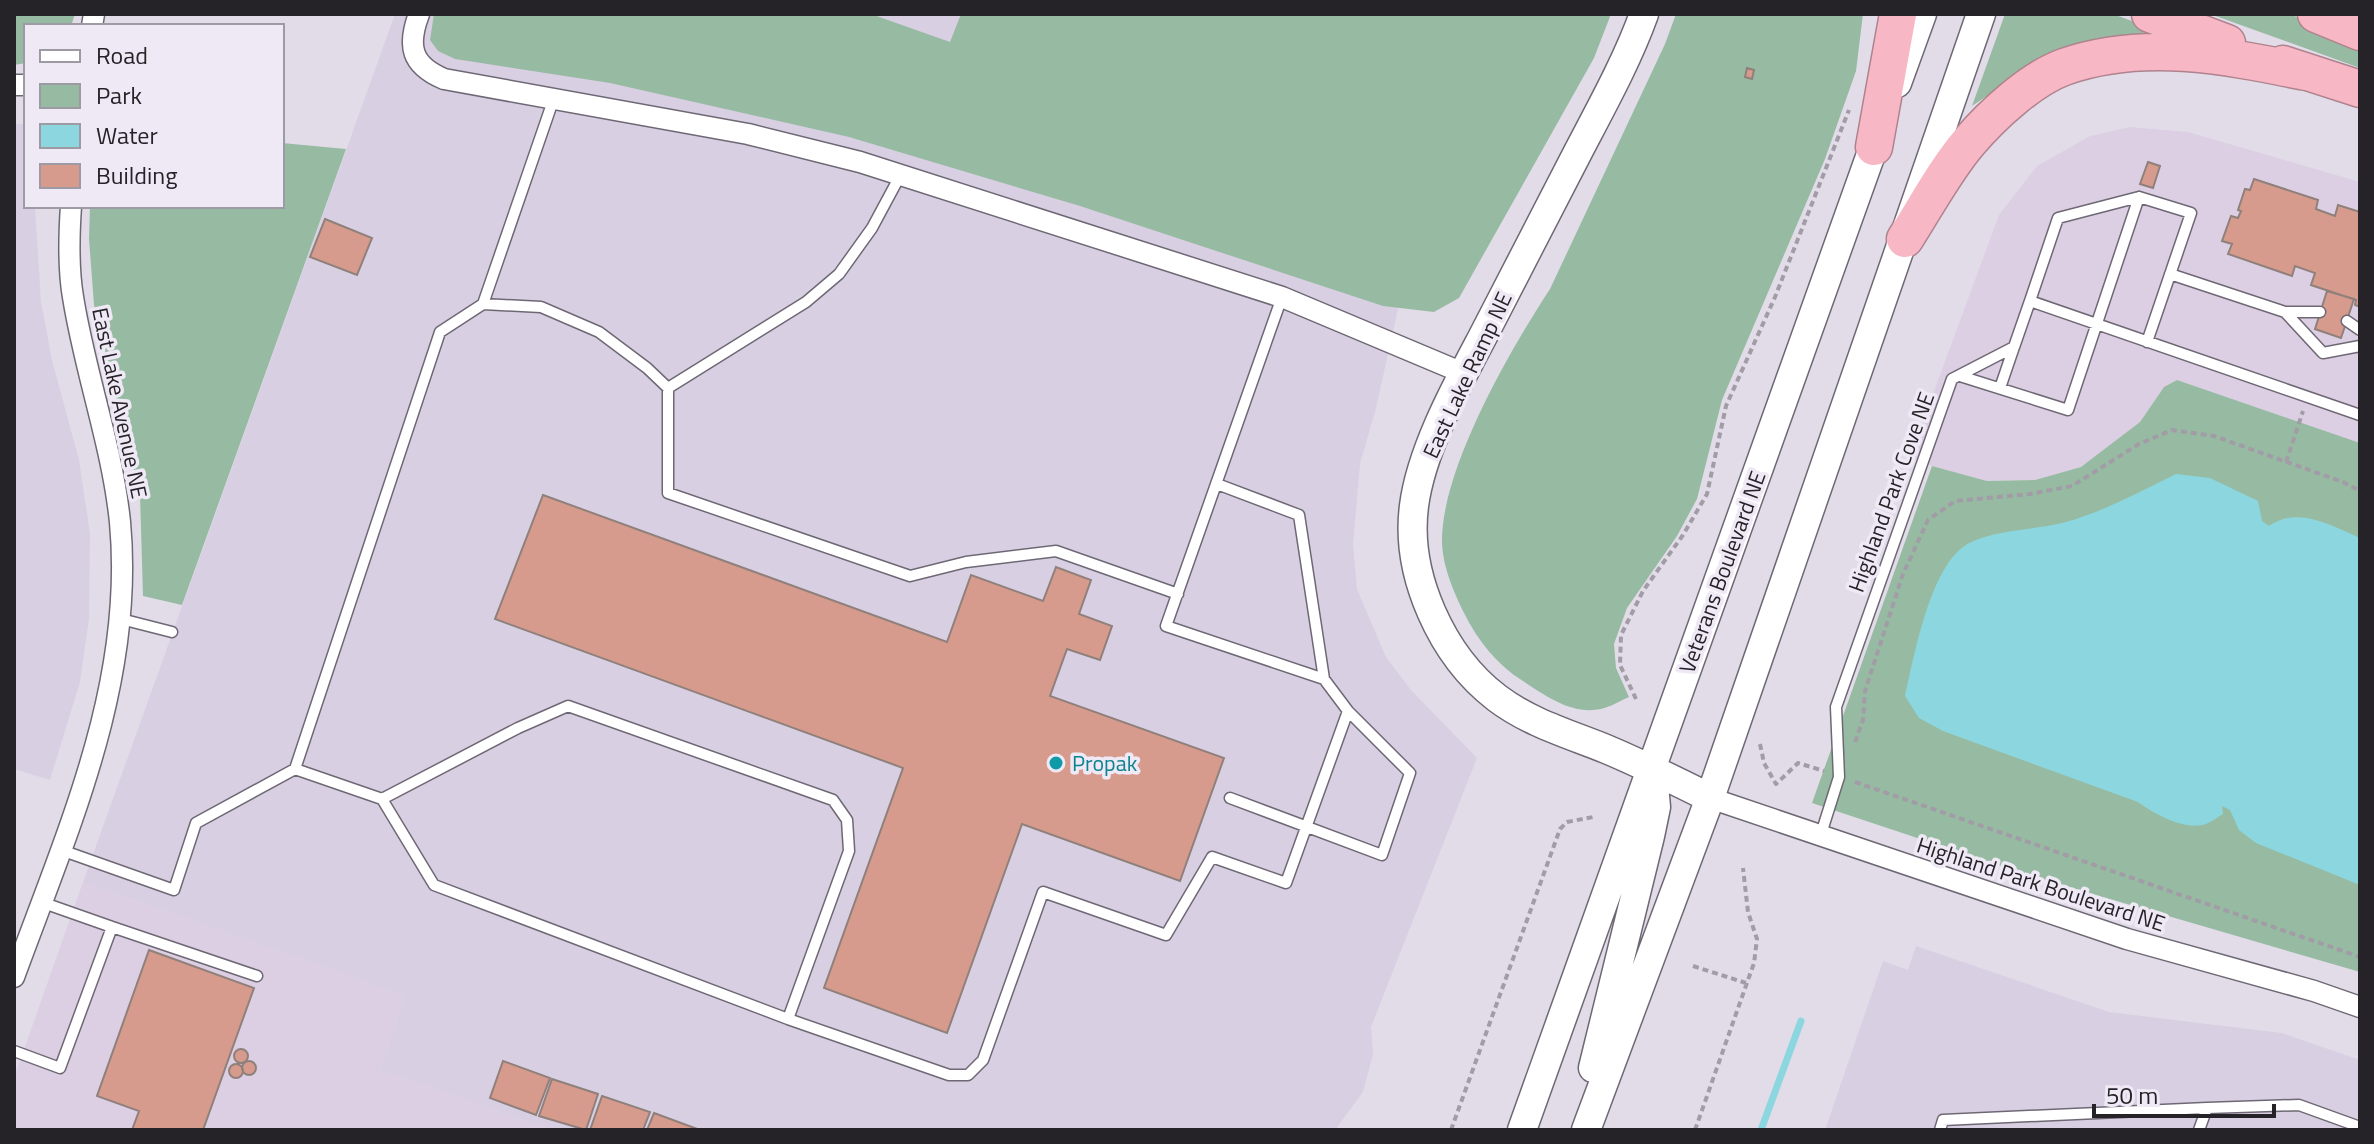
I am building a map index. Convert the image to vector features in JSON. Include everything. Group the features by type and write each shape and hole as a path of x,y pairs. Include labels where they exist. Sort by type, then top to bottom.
{"highway":[{"path":"1874,147 1898,14"},
{"path":"2150,14 2360,89"},
{"path":"2316,14 2360,32"},
{"path":"1905,239 1968,143 2016,95 2063,67 2121,54 2181,51 2306,72"}],"main road":[{"name":"East Lake Ramp NE","path":"1644,14 1614,81 1463,373 1423,469 1414,506 1413,549 1426,599 1444,635 1465,667 1495,697 1550,728 1652,768 1710,798"},
{"name":"Veterans Boulevard NE","path":"1522,1130 1922,14"},
{"path":"1586,1130 1710,798 1981,14"},
{"path":"1578,1130 1656,807 1652,768"}],"street":[{"path":"419,14 412,43 422,66 444,79 748,134 901,174 1282,297 1463,373"},
{"name":"East Lake Avenue NE","path":"14,977 108,706 121,619 123,575 120,522 112,462 72,295 71,208"},
{"name":"Highland Park Boulevard NE","path":"1710,798 2127,939 2314,991 2360,1007"}],"lane":[{"path":"483,304 554,98"},
{"path":"668,388 806,302 839,274 872,228 901,174"},
{"path":"1960,376 2068,410 2139,197"},
{"path":"2000,388 2058,218 2139,197 2191,213 2147,342"},
{"path":"2170,274 2285,312 2320,312"},
{"path":"1282,297 1166,626 1324,679"},
{"path":"2030,301 2360,415"},
{"path":"60,850 174,890 196,823 295,769 440,332 483,304 541,307 599,332 668,388 668,493 910,576 966,562 1056,551 1178,594"},
{"path":"2285,312 2323,353 2360,346"},
{"path":"2347,321 2360,330"},
{"name":"Highland Park Cove NE","path":"1820,837 1839,777 1836,707 1952,379 2014,347"},
{"path":"1217,484 1299,515 1324,679 1348,711 1410,773 1382,855 1230,798"},
{"path":"121,619 172,632"},
{"path":"382,799 518,728 568,706 833,800 847,820 849,851 788,1019"},
{"path":"295,769 382,799 434,885 788,1019 949,1075 968,1075 983,1060 1043,892 1166,935 1212,857 1286,883 1348,711"},
{"path":"41,902 257,976"},
{"path":"14,1051 60,1068 112,927"},
{"path":"1940,1130 1943,1120 2299,1105 2360,1127"},
{"path":"2199,1130 2207,1108"}],"path":[{"path":"1636,699 1620,665 1621,635 1643,591 1683,535 1707,494 1726,406 1775,297 1849,109"},
{"path":"2286,462 2308,397"},
{"path":"1839,777 1861,730 1865,691 1903,574 1928,520 1955,501 2030,494 2072,486 2139,444 2172,430 2214,436 2343,482 2360,491"},
{"path":"1760,744 1764,763 1776,784 1798,763 2360,957"},
{"path":"1451,1130 1560,829 1567,822 1593,817"},
{"path":"1695,1130 1754,963 1757,939 1748,912 1743,868"},
{"path":"1693,966 1746,983"}],"shaded area":[{"path":"395,14 1534,14 1408,264 1376,408 1360,464 1353,545 1357,589 1386,657 1411,690 1477,758 1371,1027 1373,1054 1363,1092 1335,1130 551,1130 380,1070 405,996 83,882"},
{"path":"14,124 24,124 24,208 35,208 41,302 52,360 79,460 90,533 89,619 80,682 50,780 14,769"},
{"path":"2130,127 2188,132 2360,182 2360,443 2177,380 2164,387 2140,422 2081,467 2035,480 1987,481 1932,466 1910,456 1999,215 2037,166 2090,136"},
{"path":"83,882 405,996 380,1070 551,1130 14,1130 14,1078"},
{"path":"1916,946 2109,1012 2282,1033 2360,1060 2360,1130 1825,1130 1883,961 1908,970"}],"green space":[{"path":"15,14 75,14 72,24 24,24 24,63 14,65"},
{"path":"434,14 871,14 950,42 961,14 1611,14 1594,58 1459,298 1434,312 1383,306 1080,206 849,137 610,83 455,59 438,51 430,40"},
{"path":"1676,14 1863,14 1856,71 1825,159 1722,400 1697,499 1677,536 1627,608 1614,644 1616,668 1629,697 1601,709 1580,709 1550,698 1514,675 1482,643 1464,613 1447,571 1442,544 1444,515 1452,482 1480,412 1550,289 1665,44"},
{"path":"2005,14 2113,14 2164,33 2027,69 1972,106"},
{"path":"2210,14 2291,14 2360,51 2360,68"},
{"path":"284,143 346,149 182,605 143,596 140,495 94,305 90,208 284,208"},
{"path":"2177,380 2360,443 2360,972 2038,878 1812,803 1932,466 1987,481 2035,480 2081,467 2140,422 2164,387"}],"water":[{"path":"2176,474 2210,478 2258,501 2262,521 2269,526 2280,520 2303,518 2326,523 2360,538 2360,885 2256,843 2239,830 2230,810 2222,806 2223,814 2206,824 2188,825 2170,820 2138,802 1943,731 1919,718 1905,696 1933,592 1953,556 1966,545 1987,536 2077,519"}],"building":[{"path":"1747,68 1754,70 1752,79 1745,77"},
{"path":"2148,162 2160,166 2153,188 2140,184"},
{"path":"2254,179 2318,200 2316,209 2335,216 2338,205 2360,212 2360,307 2355,305 2356,300 2311,285 2315,273 2295,266 2292,276 2228,254 2232,244 2222,241 2231,216 2238,218 2245,189 2250,190"},
{"path":"325,219 372,238 357,275 310,257"},
{"path":"2327,291 2354,299 2341,338 2315,329"},
{"name":"Propak","path":"543,495 947,642 971,575 1043,601 1056,567 1091,580 1079,614 1112,626 1100,660 1067,649 1050,696 1224,758 1180,881 1022,824 947,1033 824,988 903,768 495,619"},
{"path":"149,950 254,988 203,1130 132,1130 139,1111 97,1096"},
{"path":"241,1049 248,1056 241,1063 234,1056"},
{"path":"249,1061 256,1068 249,1075 242,1068"},
{"path":"503,1061 550,1078 536,1115 490,1098"},
{"path":"236,1064 243,1071 236,1078 229,1071"},
{"path":"552,1079 598,1094 586,1130 539,1116"},
{"path":"602,1096 650,1112 643,1130 590,1130"},
{"path":"654,1113 700,1130 647,1130"}],"waterway":[{"path":"1761,1130 1801,1021"}],"place":[{"name":"Propak","path":"1056,763"}]}
